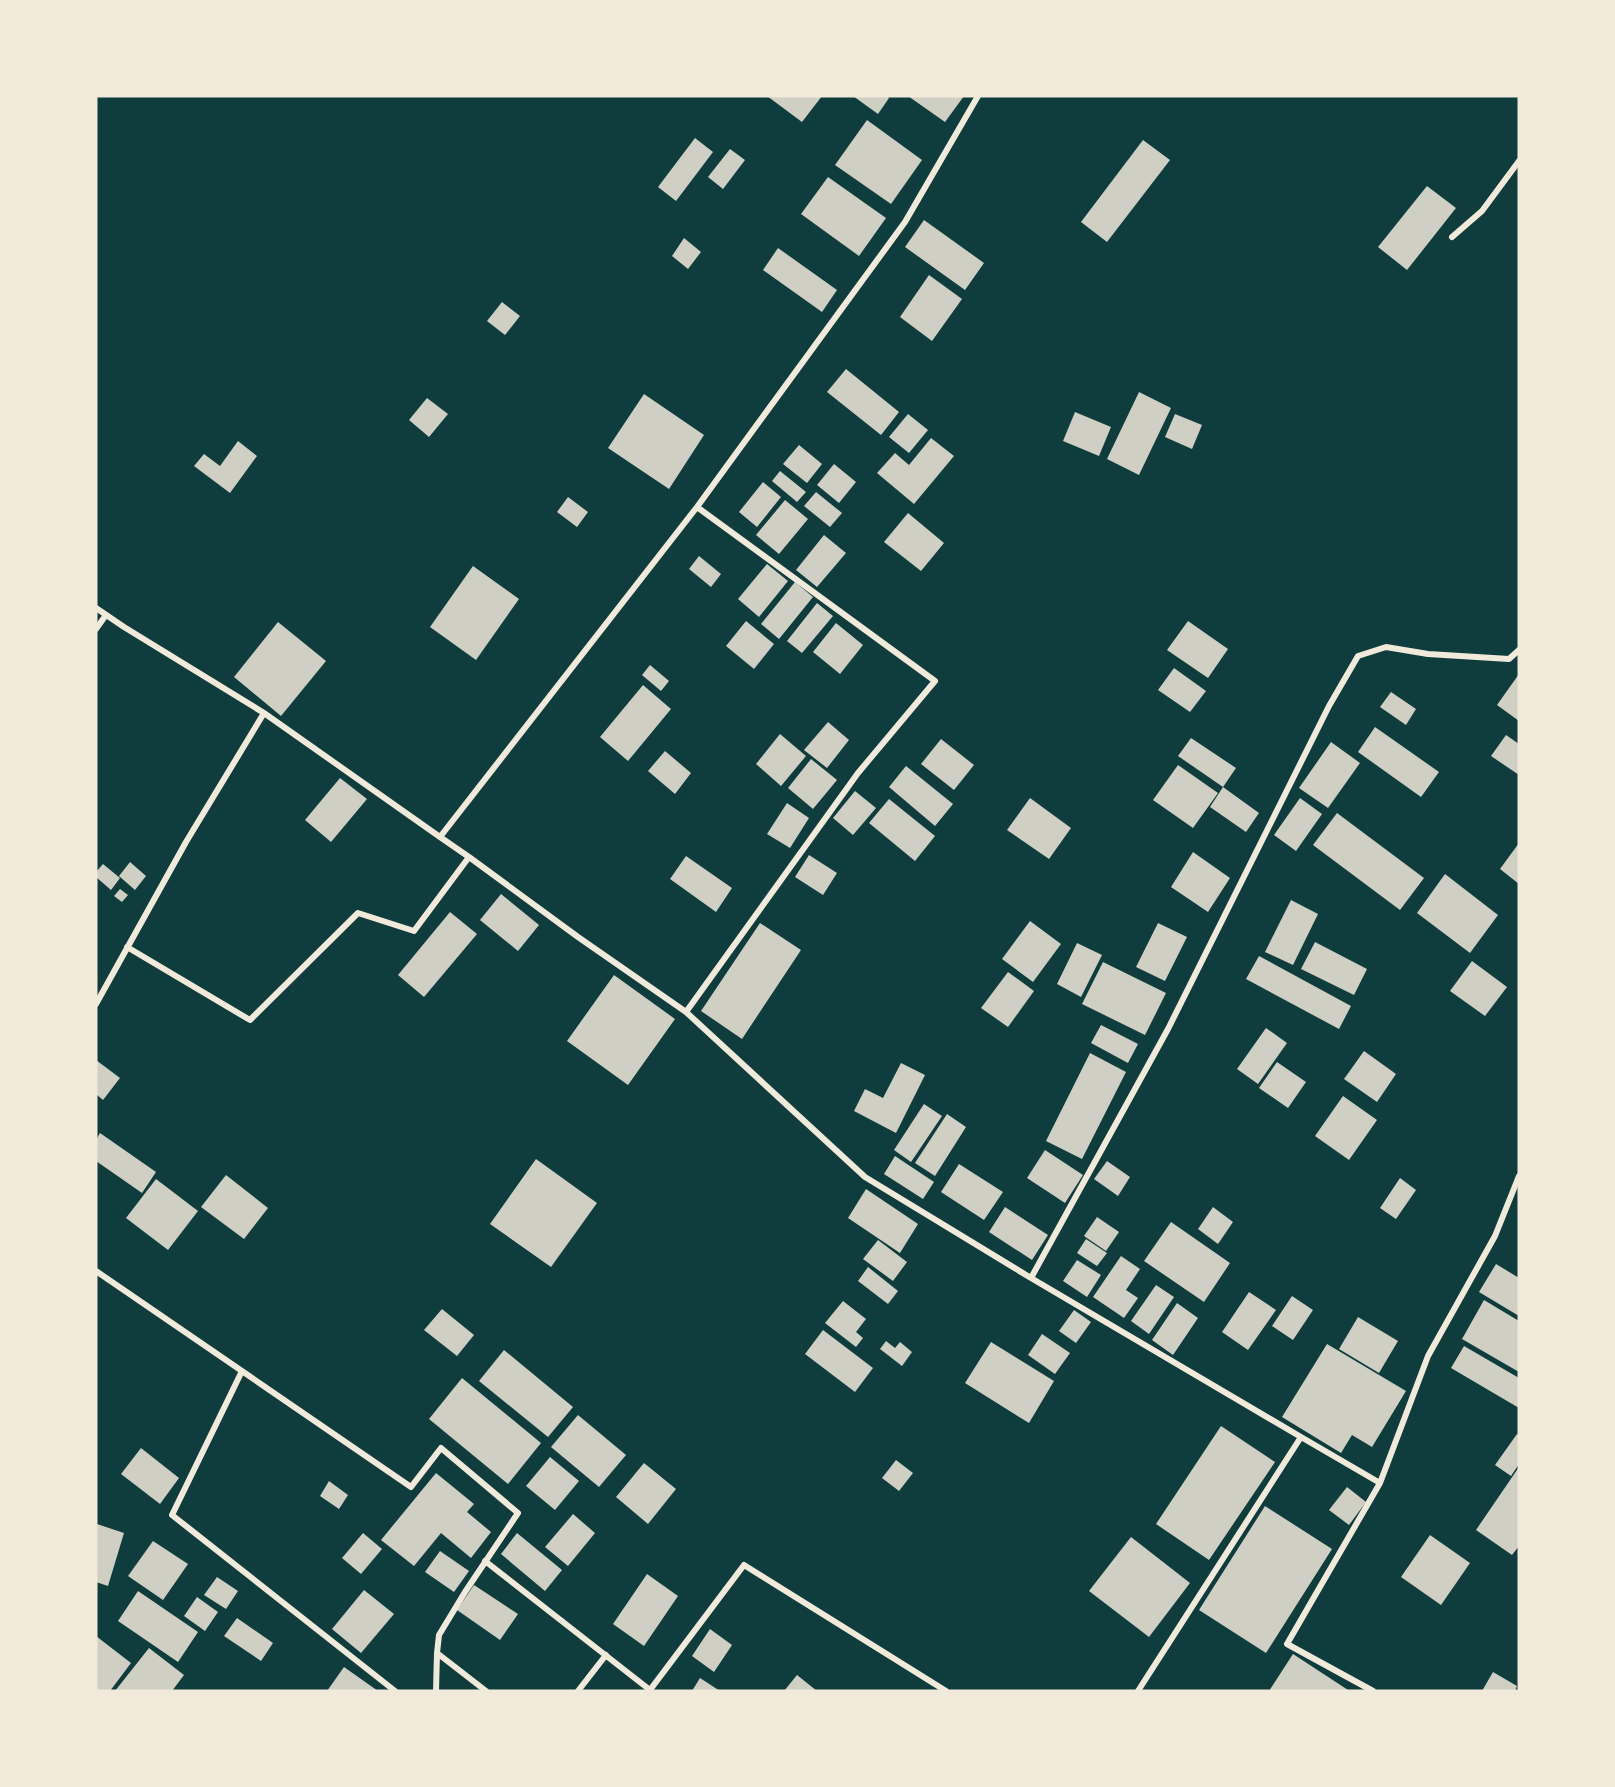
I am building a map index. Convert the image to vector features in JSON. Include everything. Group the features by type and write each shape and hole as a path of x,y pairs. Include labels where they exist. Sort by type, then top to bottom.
{"street":[{"path":"440,837 697,507 904,222 978,96"},
{"path":"1452,237 1482,211 1519,161"},
{"path":"686,1012 858,773 935,681 697,507"},
{"path":"96,608 264,713 469,857 578,938 686,1012 865,1177 1031,1278 1380,1483"},
{"path":"96,629 106,615"},
{"path":"1031,1278 1168,1029 1329,706 1358,656 1386,647 1428,654 1509,659 1519,650"},
{"path":"96,1004 186,842 264,713"},
{"path":"128,947 250,1020 358,913 414,931 469,857"},
{"path":"1373,1691 1287,1644 1380,1483 1428,1356 1495,1236 1519,1176"},
{"path":"96,1271 411,1487 441,1448 518,1513 440,1635 436,1691"},
{"path":"242,1371 172,1515 395,1691"},
{"path":"1138,1691 1301,1437"},
{"path":"485,1562 651,1690 744,1565 946,1691"},
{"path":"437,1653 486,1691"},
{"path":"579,1691 606,1655"}],"building":[{"path":"767,96 822,96 802,122"},
{"path":"853,96 887,96 889,98 878,114"},
{"path":"908,96 964,96 945,122"},
{"path":"867,120 922,160 891,204 835,165"},
{"path":"695,138 713,152 676,201 658,187"},
{"path":"1143,140 1170,160 1107,242 1081,222"},
{"path":"730,149 745,160 723,189 708,177"},
{"path":"828,177 886,218 859,256 801,214"},
{"path":"1427,186 1456,208 1407,270 1378,247"},
{"path":"924,220 984,263 965,290 905,247"},
{"path":"684,238 701,252 688,269 672,256"},
{"path":"778,248 837,290 822,312 763,270"},
{"path":"929,275 962,299 932,341 900,317"},
{"path":"502,302 520,316 505,335 487,321"},
{"path":"846,369 899,412 881,435 827,392"},
{"path":"1139,392 1171,408 1139,475 1107,459"},
{"path":"644,394 704,435 669,489 608,448"},
{"path":"427,398 448,414 429,437 409,420"},
{"path":"1075,412 1111,427 1099,456 1063,441"},
{"path":"908,414 928,430 909,453 889,437"},
{"path":"1175,414 1202,425 1192,449 1165,437"},
{"path":"931,438 954,456 914,504 877,473 895,453 909,465"},
{"path":"238,441 257,456 230,493 194,466 204,454 220,466"},
{"path":"799,445 822,464 807,483 783,464"},
{"path":"834,464 856,482 839,503 817,485"},
{"path":"780,471 806,492 797,502 772,481"},
{"path":"763,482 781,497 757,527 739,512"},
{"path":"816,492 842,513 830,527 804,506"},
{"path":"568,497 588,512 577,527 557,512"},
{"path":"785,500 808,519 779,554 756,535"},
{"path":"908,513 944,543 921,571 884,542"},
{"path":"824,535 846,553 817,587 796,570"},
{"path":"699,556 721,574 711,587 689,569"},
{"path":"767,564 788,581 759,617 738,599"},
{"path":"473,566 519,599 476,660 430,627"},
{"path":"795,582 813,597 779,639 761,624"},
{"path":"817,603 833,616 802,653 787,641"},
{"path":"746,621 774,644 754,669 726,646"},
{"path":"1188,621 1228,649 1208,678 1167,650"},
{"path":"278,622 326,661 281,716 234,677"},
{"path":"836,623 863,645 840,674 813,652"},
{"path":"650,665 669,681 661,691 642,675"},
{"path":"1174,668 1206,691 1190,712 1158,690"},
{"path":"1519,674 1519,721 1497,705"},
{"path":"643,685 671,709 628,761 600,737"},
{"path":"1391,692 1416,709 1406,725 1380,707"},
{"path":"828,722 849,740 827,768 804,750"},
{"path":"1375,727 1439,772 1421,797 1358,752"},
{"path":"780,734 806,756 781,786 756,764"},
{"path":"1506,735 1519,744 1519,775 1491,756"},
{"path":"1191,738 1236,768 1223,787 1178,756"},
{"path":"941,739 974,765 954,790 921,764"},
{"path":"1331,742 1360,763 1328,808 1299,788"},
{"path":"665,751 691,773 675,794 648,771"},
{"path":"811,759 837,780 813,809 788,788"},
{"path":"1178,765 1218,793 1193,828 1153,800"},
{"path":"906,766 953,804 935,826 889,787"},
{"path":"340,778 367,799 331,842 305,820"},
{"path":"1223,787 1259,813 1246,832 1210,807"},
{"path":"855,791 876,808 853,835 833,818"},
{"path":"1030,798 1071,828 1049,859 1007,830"},
{"path":"1300,798 1322,814 1296,851 1274,835"},
{"path":"889,799 935,836 915,861 869,823"},
{"path":"787,803 809,818 790,848 767,834"},
{"path":"1337,813 1424,878 1400,910 1313,845"},
{"path":"1519,843 1519,884 1500,869"},
{"path":"1193,852 1230,878 1208,912 1171,887"},
{"path":"809,855 837,873 823,895 795,877"},
{"path":"686,856 732,888 716,912 670,879"},
{"path":"130,862 146,876 135,890 119,876"},
{"path":"103,864 120,878 111,890 96,877 96,872"},
{"path":"1445,874 1498,915 1470,953 1417,913"},
{"path":"120,889 128,895 122,902 114,896"},
{"path":"501,894 539,925 518,951 480,920"},
{"path":"1291,900 1318,914 1293,965 1265,952"},
{"path":"450,912 477,934 424,997 398,975"},
{"path":"1030,921 1061,944 1033,982 1002,959"},
{"path":"760,923 801,950 742,1039 701,1011"},
{"path":"1158,923 1187,937 1165,981 1136,967"},
{"path":"1315,942 1367,969 1354,995 1301,969"},
{"path":"1077,943 1102,955 1081,997 1057,984"},
{"path":"1259,956 1351,1006 1339,1029 1246,979"},
{"path":"1472,961 1507,987 1485,1016 1450,991"},
{"path":"1103,962 1166,993 1145,1035 1082,1004"},
{"path":"1008,972 1034,991 1008,1027 981,1008"},
{"path":"614,975 675,1019 628,1085 567,1041"},
{"path":"1101,1025 1138,1044 1128,1063 1091,1043"},
{"path":"1266,1028 1287,1043 1258,1084 1237,1069"},
{"path":"1364,1051 1396,1074 1377,1102 1344,1079"},
{"path":"1090,1053 1126,1072 1082,1159 1046,1141"},
{"path":"96,1060 120,1078 103,1100 96,1094"},
{"path":"1277,1062 1306,1082 1288,1108 1259,1088"},
{"path":"901,1063 925,1075 896,1133 854,1111 865,1089 883,1098"},
{"path":"1343,1096 1377,1120 1349,1160 1315,1136"},
{"path":"924,1104 942,1116 911,1162 894,1150"},
{"path":"947,1114 966,1127 935,1176 915,1163"},
{"path":"100,1133 156,1172 142,1193 96,1161 96,1140"},
{"path":"1045,1150 1083,1175 1065,1203 1027,1178"},
{"path":"895,1156 934,1182 923,1199 884,1174"},
{"path":"536,1159 597,1203 551,1267 490,1224"},
{"path":"1107,1161 1130,1177 1118,1196 1094,1179"},
{"path":"959,1164 1003,1192 984,1220 941,1192"},
{"path":"226,1175 268,1208 244,1239 201,1207"},
{"path":"1400,1178 1416,1190 1396,1219 1380,1208"},
{"path":"156,1179 198,1211 168,1250 126,1218"},
{"path":"866,1189 918,1224 900,1253 848,1218"},
{"path":"1005,1207 1048,1235 1032,1260 989,1232"},
{"path":"1213,1207 1233,1222 1218,1244 1198,1229"},
{"path":"1097,1217 1119,1232 1106,1251 1084,1236"},
{"path":"1171,1222 1230,1263 1204,1302 1144,1261"},
{"path":"1086,1239 1107,1253 1097,1266 1077,1253"},
{"path":"878,1240 907,1262 893,1281 863,1259"},
{"path":"1121,1256 1140,1269 1126,1290 1138,1298 1124,1318 1093,1297"},
{"path":"1077,1260 1101,1275 1087,1297 1063,1281"},
{"path":"1496,1264 1519,1278 1519,1316 1479,1292"},
{"path":"868,1267 898,1291 888,1304 858,1281"},
{"path":"1156,1285 1174,1297 1149,1334 1131,1321"},
{"path":"1249,1292 1276,1310 1248,1350 1222,1332"},
{"path":"1292,1296 1313,1310 1293,1340 1272,1326"},
{"path":"1484,1300 1519,1321 1519,1372 1462,1339"},
{"path":"843,1301 866,1319 856,1332 863,1338 856,1347 825,1323"},
{"path":"1177,1303 1198,1318 1173,1355 1152,1340"},
{"path":"442,1309 474,1335 457,1356 424,1330"},
{"path":"1074,1310 1091,1322 1076,1343 1059,1331"},
{"path":"1358,1317 1398,1341 1379,1373 1339,1349"},
{"path":"823,1330 873,1368 855,1392 805,1354"},
{"path":"1042,1334 1070,1353 1055,1374 1028,1355"},
{"path":"886,1341 895,1348 900,1342 912,1352 902,1366 880,1349"},
{"path":"991,1342 1054,1381 1029,1423 965,1383"},
{"path":"1327,1344 1406,1391 1372,1447 1352,1435 1341,1453 1282,1417"},
{"path":"1464,1346 1519,1378 1519,1408 1451,1368"},
{"path":"504,1350 573,1407 548,1437 479,1381"},
{"path":"462,1378 541,1443 508,1484 429,1419"},
{"path":"578,1415 626,1455 599,1487 551,1447"},
{"path":"1221,1426 1275,1462 1209,1560 1156,1524"},
{"path":"1517,1434 1519,1436 1519,1464 1511,1476 1495,1465"},
{"path":"141,1448 179,1478 160,1504 121,1474"},
{"path":"550,1457 579,1481 555,1510 526,1486"},
{"path":"896,1460 913,1473 899,1491 882,1478"},
{"path":"644,1463 676,1489 648,1524 616,1497"},
{"path":"1519,1467 1519,1546 1512,1555 1476,1530"},
{"path":"436,1473 474,1504 467,1512 491,1532 471,1558 441,1533 414,1566 381,1540"},
{"path":"329,1481 348,1495 339,1509 320,1496"},
{"path":"1347,1487 1366,1502 1349,1525 1329,1510"},
{"path":"1265,1506 1332,1549 1266,1653 1199,1610"},
{"path":"573,1514 595,1533 568,1566 545,1547"},
{"path":"97,1524 124,1533 108,1586 96,1582"},
{"path":"363,1533 382,1549 361,1574 342,1558"},
{"path":"517,1533 562,1570 545,1591 501,1554"},
{"path":"1430,1535 1470,1563 1441,1605 1401,1577"},
{"path":"1131,1537 1190,1583 1149,1637 1089,1591"},
{"path":"153,1541 188,1564 163,1600 128,1576"},
{"path":"440,1551 469,1571 454,1592 425,1572"},
{"path":"647,1574 678,1596 644,1646 613,1624"},
{"path":"217,1577 238,1591 226,1609 204,1595"},
{"path":"474,1585 518,1614 500,1640 457,1610"},
{"path":"364,1590 394,1614 361,1653 332,1629"},
{"path":"138,1591 198,1632 178,1662 118,1621"},
{"path":"197,1597 218,1612 205,1631 184,1616"},
{"path":"237,1618 273,1643 261,1661 224,1636"},
{"path":"710,1629 732,1645 714,1672 692,1656"},
{"path":"96,1636 131,1663 110,1691 96,1691"},
{"path":"149,1648 184,1675 172,1691 115,1691"},
{"path":"1293,1654 1348,1690 1269,1691"},
{"path":"344,1667 378,1691 327,1691"},
{"path":"1493,1672 1517,1686 1515,1691 1482,1691"},
{"path":"797,1675 817,1691 784,1691"},
{"path":"700,1678 720,1691 692,1691"}]}
